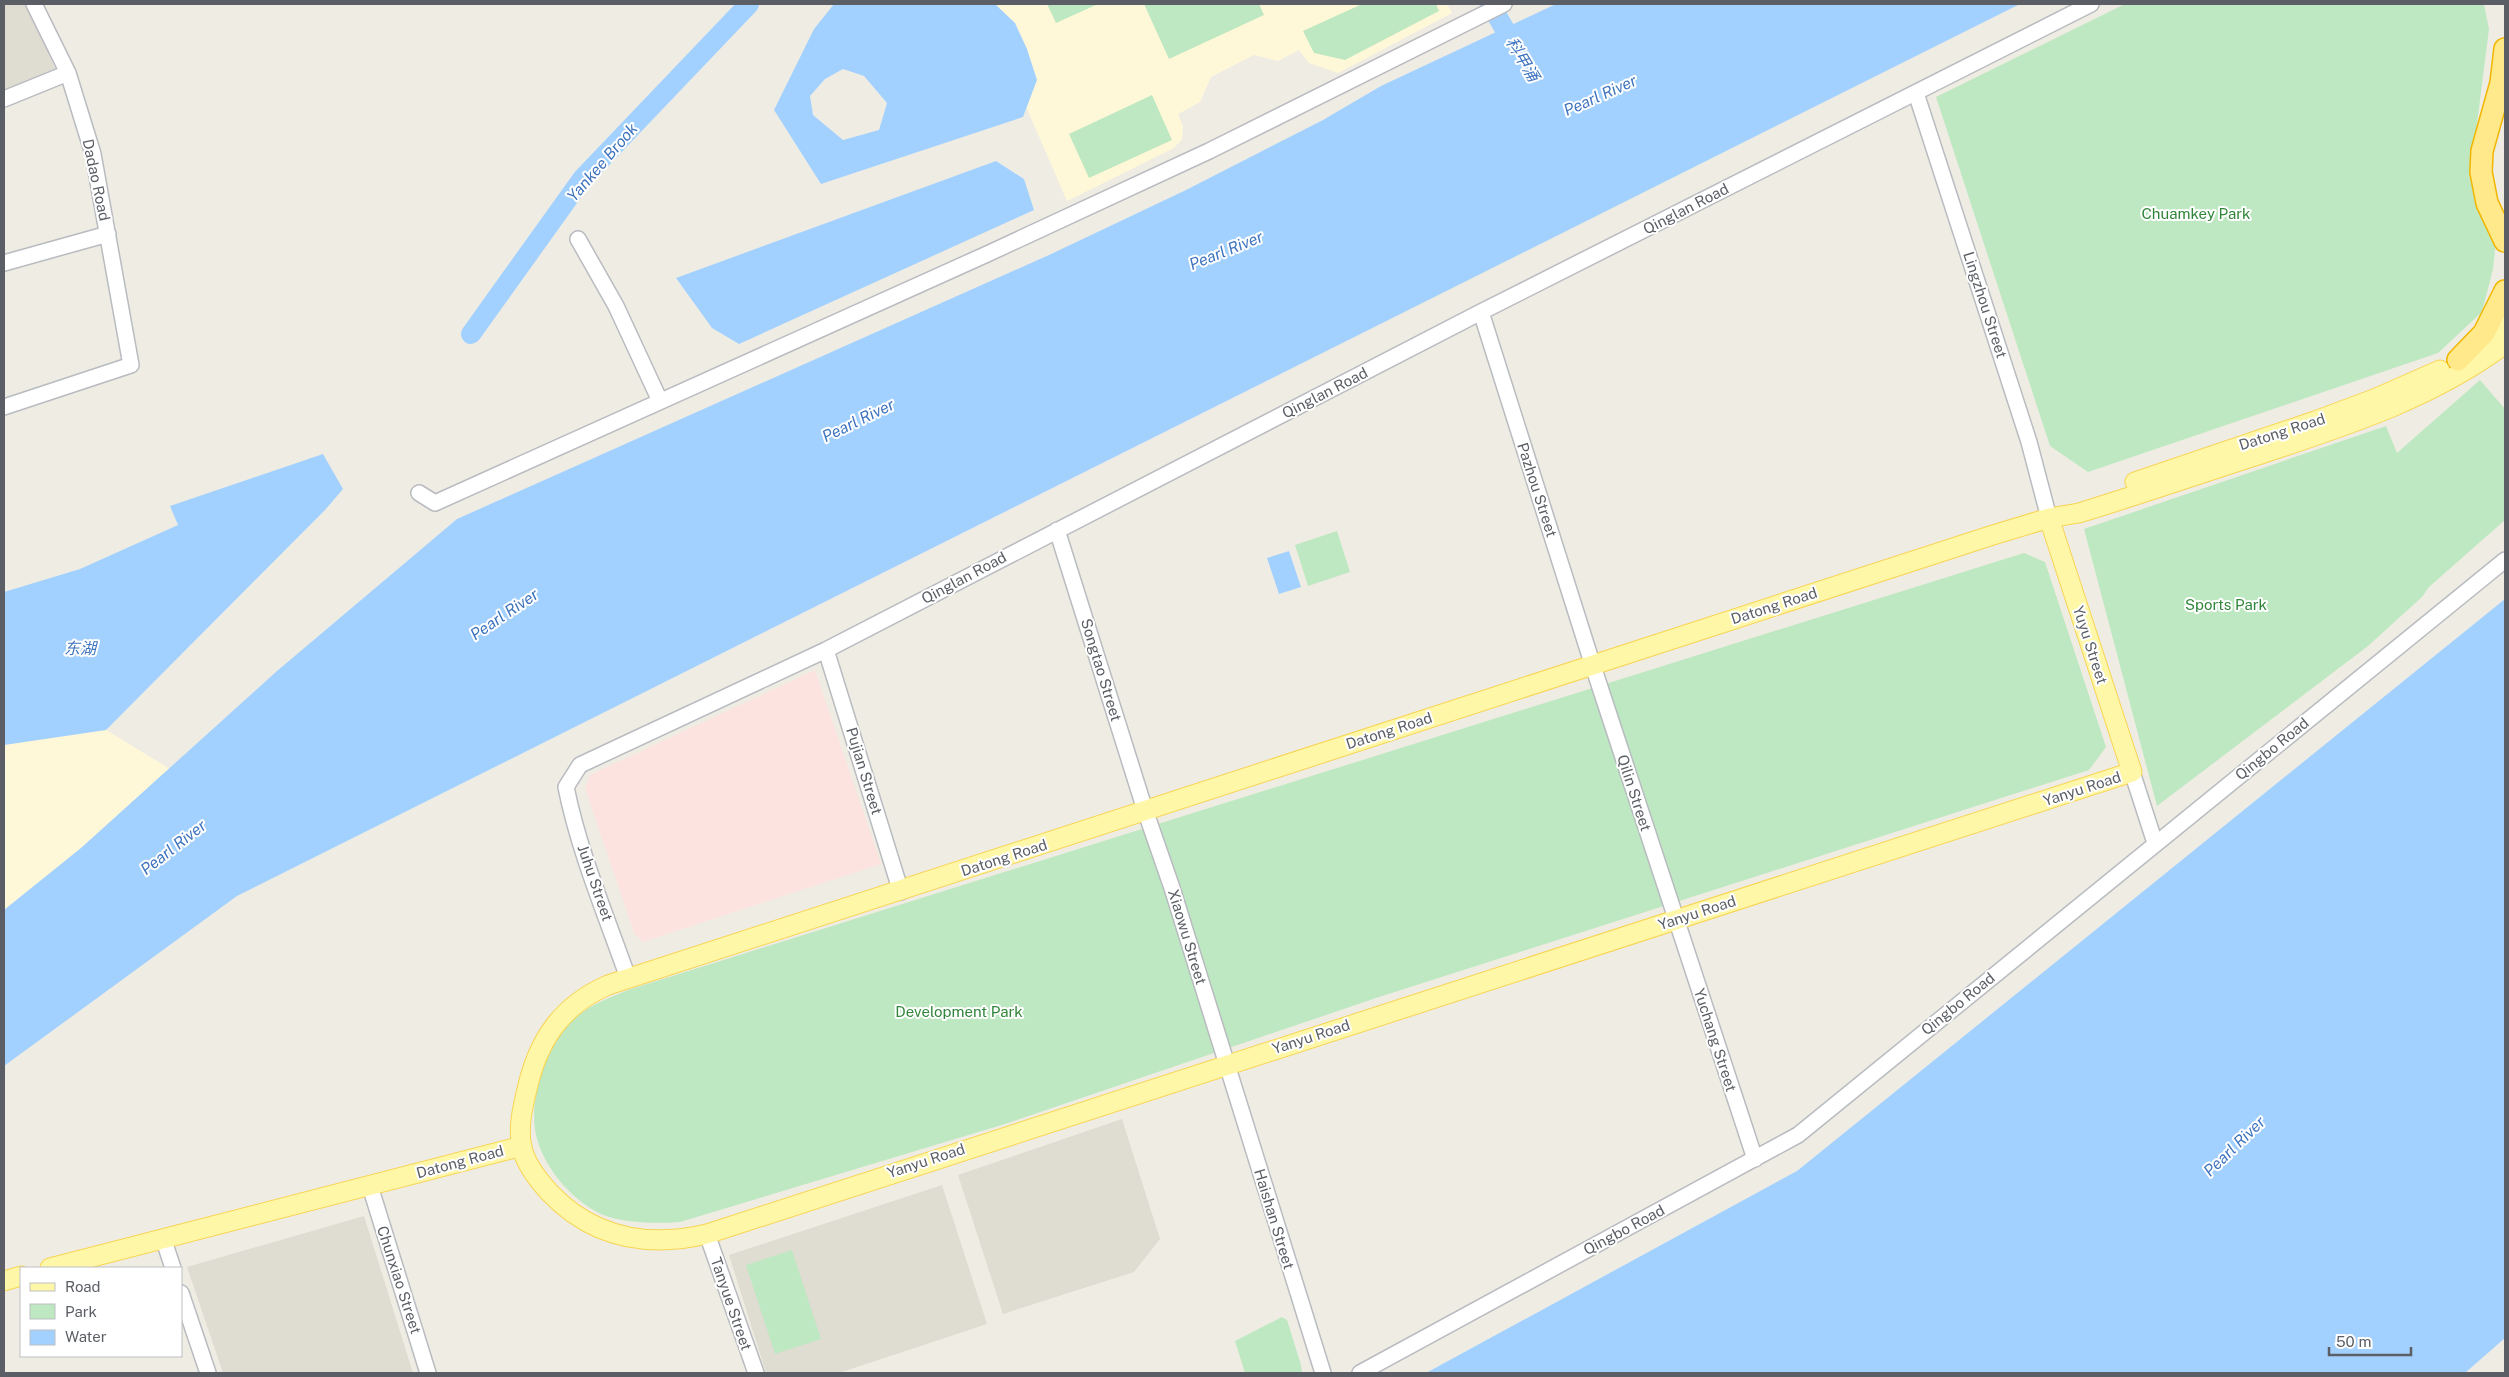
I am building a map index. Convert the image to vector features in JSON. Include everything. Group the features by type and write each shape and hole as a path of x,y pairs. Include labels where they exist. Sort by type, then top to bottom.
{"highway":[{"path":"2503,227 2484,192 2481,161 2501,83 2505,49"},
{"path":"2503,227 2490,167 2498,133 2505,119"},
{"path":"2458,360 2484,333 2505,291"}],"main road":[{"name":"Datong Road","path":"2049,518 2074,502 2374,399 2420,380 2458,360 2505,326"},
{"name":"Datong Road","path":"55,1267 165,1244 523,1152 520,1131 525,1098 533,1067 545,1037 576,1003 590,993 628,978 902,892 1145,810 2049,518 2094,508 2375,416 2465,370 2505,344"},
{"name":"Yuyu Street","path":"2049,518 2132,772"},
{"name":"Yanyu Road","path":"523,1152 536,1176 556,1199 571,1213 594,1227 647,1240 671,1241 707,1234 2132,772"},
{"name":"Datong Road","path":"104,1267 165,1244"},
{"path":"4,1280 20,1276"},
{"path":"4,1294 20,1289"}],"street":[{"name":"Dadao Road","path":"4,407 131,365 93,154 68,73 34,4"},
{"path":"419,493 435,503 1209,151 1504,4"},
{"name":"Qinglan Road","path":"566,787 580,764 826,650 1481,312 2091,4"},
{"path":"4,99 68,73"},
{"name":"Lingzhou Street","path":"1916,93 2026,433 2049,518"},
{"path":"4,263 108,234"},
{"path":"578,239 616,306 660,401"},
{"name":"Pazhou Street","path":"1481,312 1593,666"},
{"name":"Songtao Street","path":"1056,530 1145,810"},
{"name":"Qingbo Road","path":"1360,1373 1798,1135 2505,560"},
{"name":"Pujian Street","path":"826,650 902,892"},
{"name":"Qilin Street","path":"1593,666 1675,920"},
{"path":"2132,772 2155,843"},
{"name":"Juhu Street","path":"566,787 587,864 628,978"},
{"name":"Xiaowu Street","path":"1145,810 1172,888 1227,1064"},
{"name":"Yuchang Street","path":"1675,920 1755,1160"},
{"name":"Haishan Street","path":"1227,1064 1323,1373"},
{"name":"Chunxiao Street","path":"371,1191 428,1373"},
{"name":"Tanyue Street","path":"707,1234 756,1373"},
{"path":"165,1244 173,1267"},
{"path":"182,1297 208,1373"}],"shaded area":[{"path":"4,4 26,4 57,73 4,94"},
{"path":"978,4 1447,4 1452,13 1338,73 1309,63 1299,50 1278,61 1254,55 1211,77 1200,102 1178,114 1183,127 1182,139 1174,148 1067,201 1028,111 1016,72"},
{"path":"815,670 881,864 643,942 634,933 585,788 590,775"},
{"path":"106,730 170,769 81,848 4,910 4,745"},
{"path":"1122,1119 1160,1239 1134,1272 1003,1314 958,1175"},
{"path":"942,1185 987,1324 839,1373 766,1373 729,1255"},
{"path":"364,1216 413,1373 223,1373 187,1267"}],"green space":[{"path":"1047,4 1098,4 1056,23"},
{"path":"1144,4 1259,4 1264,15 1169,59"},
{"path":"1362,4 1436,4 1439,11 1345,60 1314,53 1303,31"},
{"name":"Chuamkey Park","path":"2125,4 2484,4 2489,29 2470,179 2496,241 2493,269 2482,312 2438,353 2088,472 2050,446 1936,97"},
{"path":"1152,95 1172,140 1089,178 1069,134"},
{"name":"Sports Park","path":"2480,380 2505,409 2505,520 2429,587 2422,597 2368,646 2157,806 2084,529 2386,426 2397,453"},
{"path":"1337,531 1350,572 1308,586 1295,545"},
{"name":"Development Park","path":"2024,553 2045,562 2106,747 2089,770 1379,997 1005,1124 680,1222 640,1222 601,1214 590,1208 568,1190 543,1156 535,1130 534,1116 538,1087 547,1058 562,1033 577,1016 599,1002 623,992"},
{"path":"792,1250 821,1339 775,1354 746,1265"},
{"path":"1282,1317 1287,1320 1302,1373 1245,1373 1235,1341"}],"water":[{"path":"834,4 995,4 1015,23 1027,49 1037,80 1023,117 821,184 774,110 814,29","holes":["843,69 864,76 887,103 879,130 843,140 813,115 810,96 825,79"]},
{"name":"Pearl River","path":"1556,4 2020,4 237,896 4,1066 4,910 81,848 277,671 457,519 1049,255 1186,190 1323,120 1381,86"},
{"path":"996,161 1024,179 1034,210 739,344 712,328 676,278"},
{"name":"东湖","path":"323,454 343,489 325,510 106,730 4,745 4,592 80,569 178,525 170,506"},
{"path":"1289,551 1301,587 1279,594 1267,558"},
{"name":"Pearl River","path":"2505,599 2505,1338 2465,1373 1426,1373 1797,1171"}],"waterway":[{"name":"Yankee Brook","path":"471,334 582,179 749,4"},
{"name":"科甲涌","path":"1490,4 1518,52"}]}
